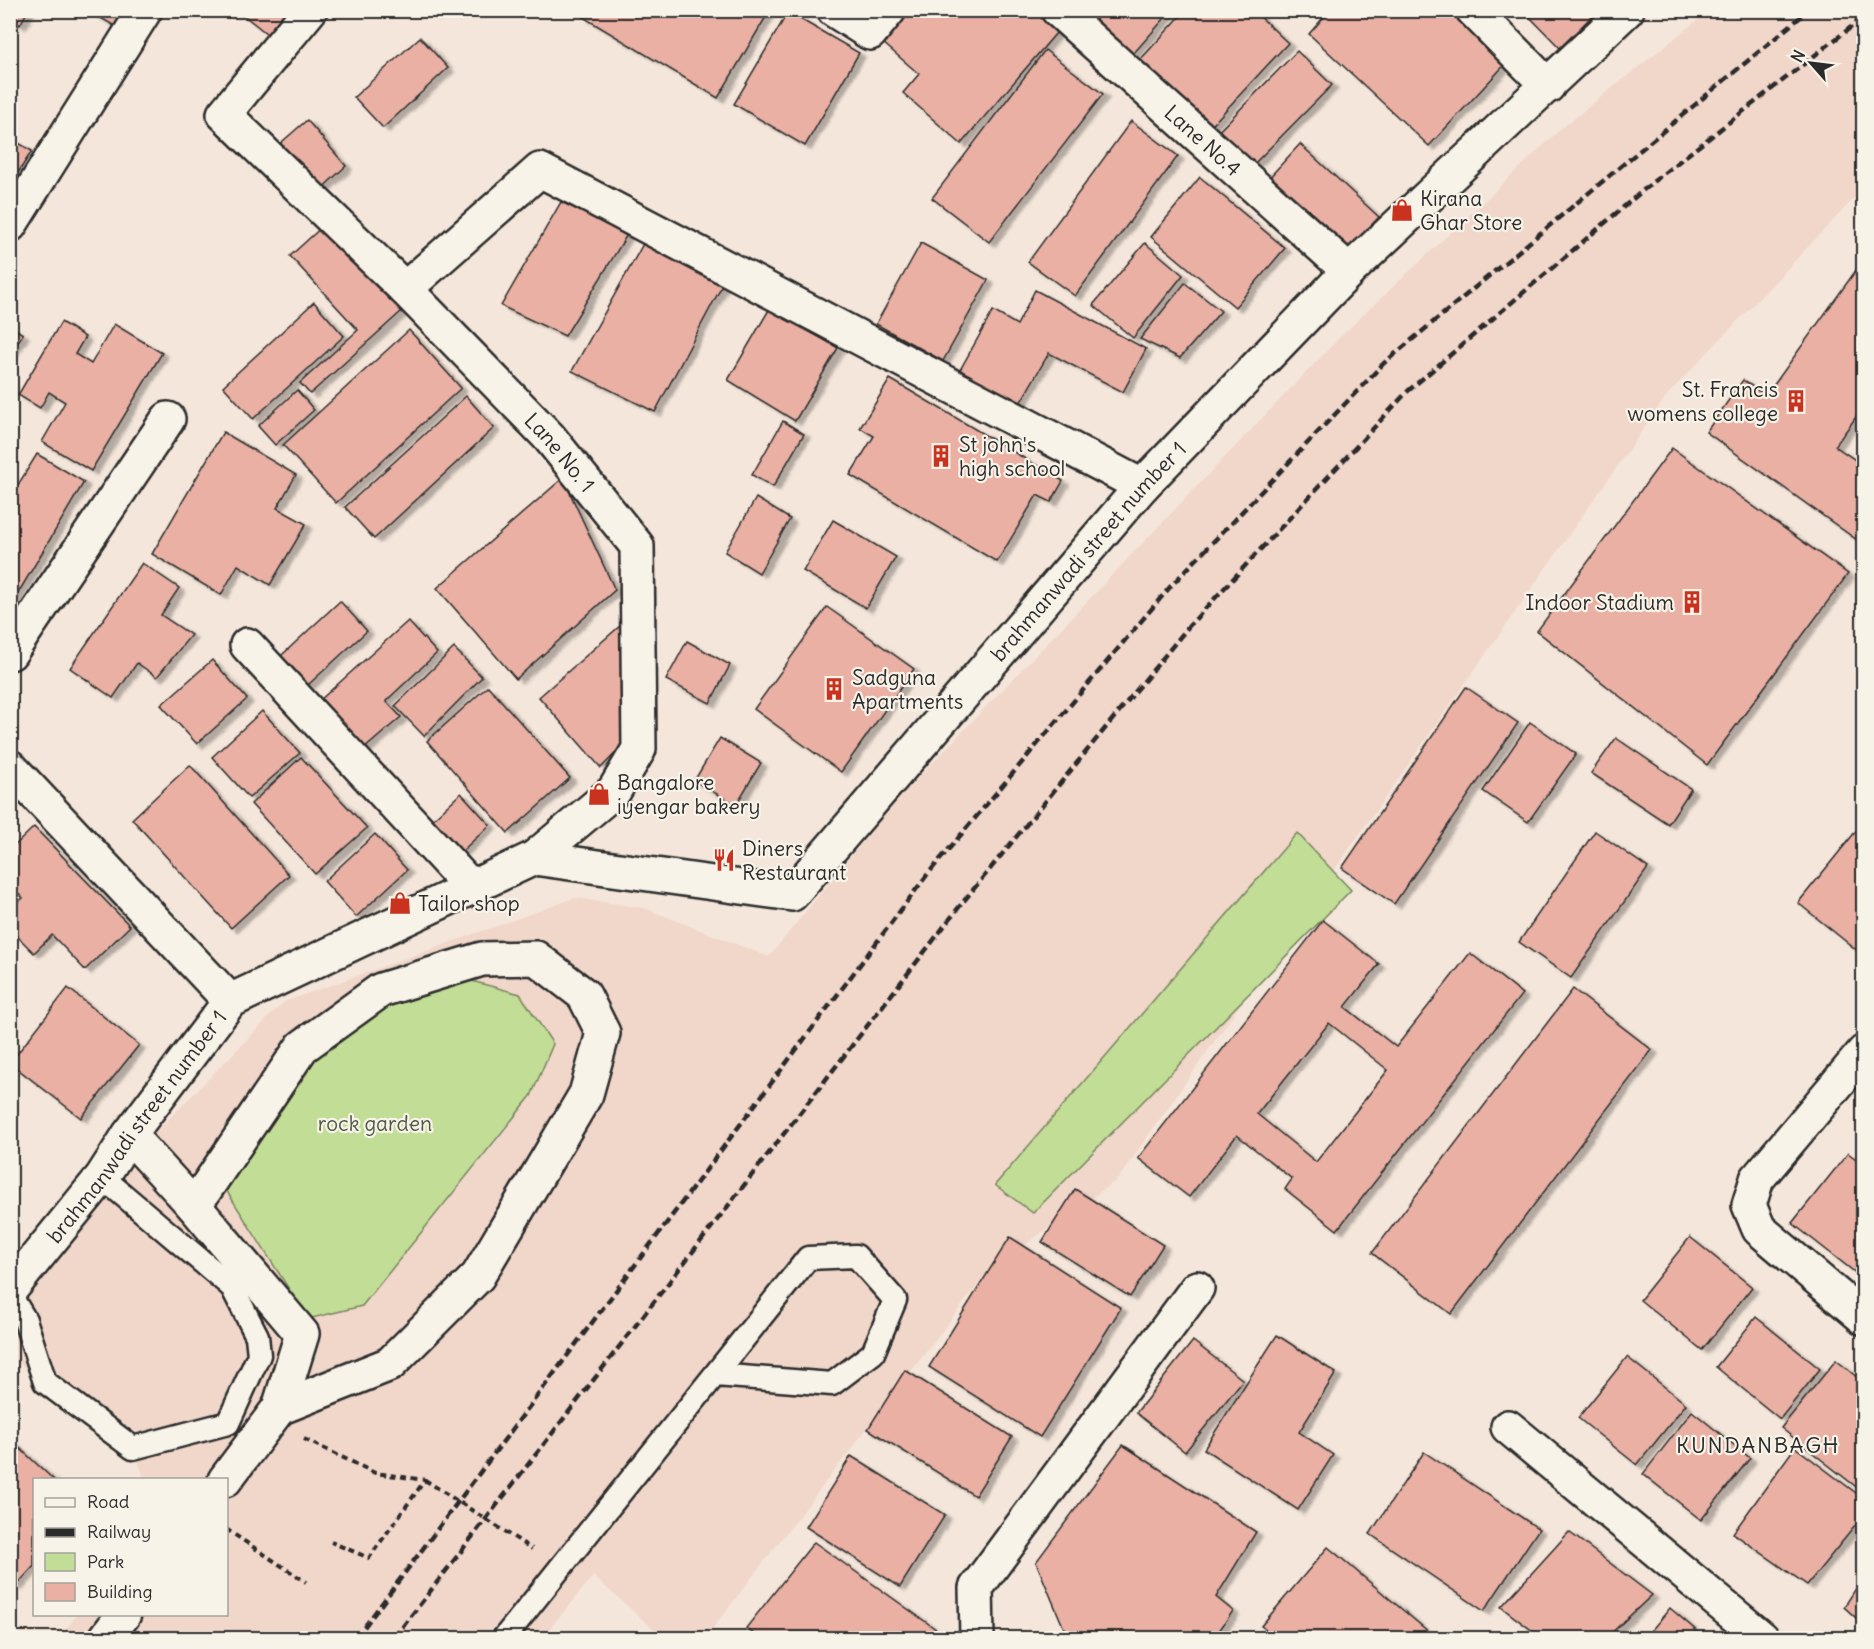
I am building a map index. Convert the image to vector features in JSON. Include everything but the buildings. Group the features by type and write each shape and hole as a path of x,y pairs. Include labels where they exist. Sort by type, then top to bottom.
{"street":[{"path":"10,225 144,10"},
{"name":"Lane No. 1","path":"310,10 224,114 405,289 549,436 637,546 639,749 614,790 534,858"},
{"path":"834,10 870,33 889,10"},
{"name":"Lane No.4","path":"1058,10 1349,272"},
{"path":"1473,10 1548,86"},
{"name":"brahmanwadi street number 1","path":"10,1292 102,1177 129,1135 230,1001 534,858 792,894 1142,486 1349,272 1627,10"},
{"path":"405,289 540,170 1142,486"},
{"path":"10,653 168,419"},
{"path":"247,645 472,888"},
{"path":"10,767 230,1001"},
{"path":"194,1206 302,1047 381,990 482,959 536,958 584,995 603,1033 586,1094 478,1276 390,1364 274,1415"},
{"path":"1863,1052 1756,1179 1749,1205 1759,1229 1863,1318"},
{"path":"129,1135 194,1206 302,1334 274,1415 226,1478"},
{"path":"977,1638 976,1588 1197,1288"},
{"path":"1508,1427 1762,1638"},
{"path":"106,1638 122,1616"}],"lane":[{"path":"10,1292 25,1320 45,1382 133,1448 228,1423 259,1355 258,1336 232,1287 102,1177"},
{"path":"504,1638 808,1258 856,1256 895,1300 873,1353 832,1384 715,1375"}],"path":[{"path":"274,1415 375,1473 425,1480 532,1550"},
{"path":"331,1542 369,1558 425,1480"},
{"path":"228,1530 306,1582"}],"shaded area":[{"path":"1709,11 1863,11 1863,189 1667,395 1118,1179 990,1269 705,1638 664,1638 593,1576 542,1638 59,1638 76,1616 228,1616 228,1478 145,1478 133,1448 11,1357 10,1306 109,1180 284,1002 575,898 644,908 769,957 895,802 1342,335 1562,128"}],"green space":[{"path":"1297,833 1351,890 1033,1213 995,1185"},
{"name":"rock garden","path":"442,973 520,994 553,1044 531,1096 362,1306 308,1319 226,1190 296,1046"}],"railway":[{"path":"356,1638 927,875 1170,587 1384,363 1809,10"},
{"path":"394,1638 963,902 1189,626 1408,391 1654,181 1864,17"}],"place":[{"name":"Kirana Ghar Store","path":"1402,210"},
{"name":"St. Francis womens college","path":"1796,401"},
{"name":"St john's high school","path":"941,456"},
{"name":"Indoor Stadium","path":"1692,602"},
{"name":"Sadguna Apartments","path":"834,689"},
{"name":"Bangalore iyengar bakery","path":"599,794"},
{"name":"Diners Restaurant","path":"724,860"},
{"name":"Tailor shop","path":"400,903"}],"district":[{"name":"KUNDANBAGH","path":"1758,1445"}]}
